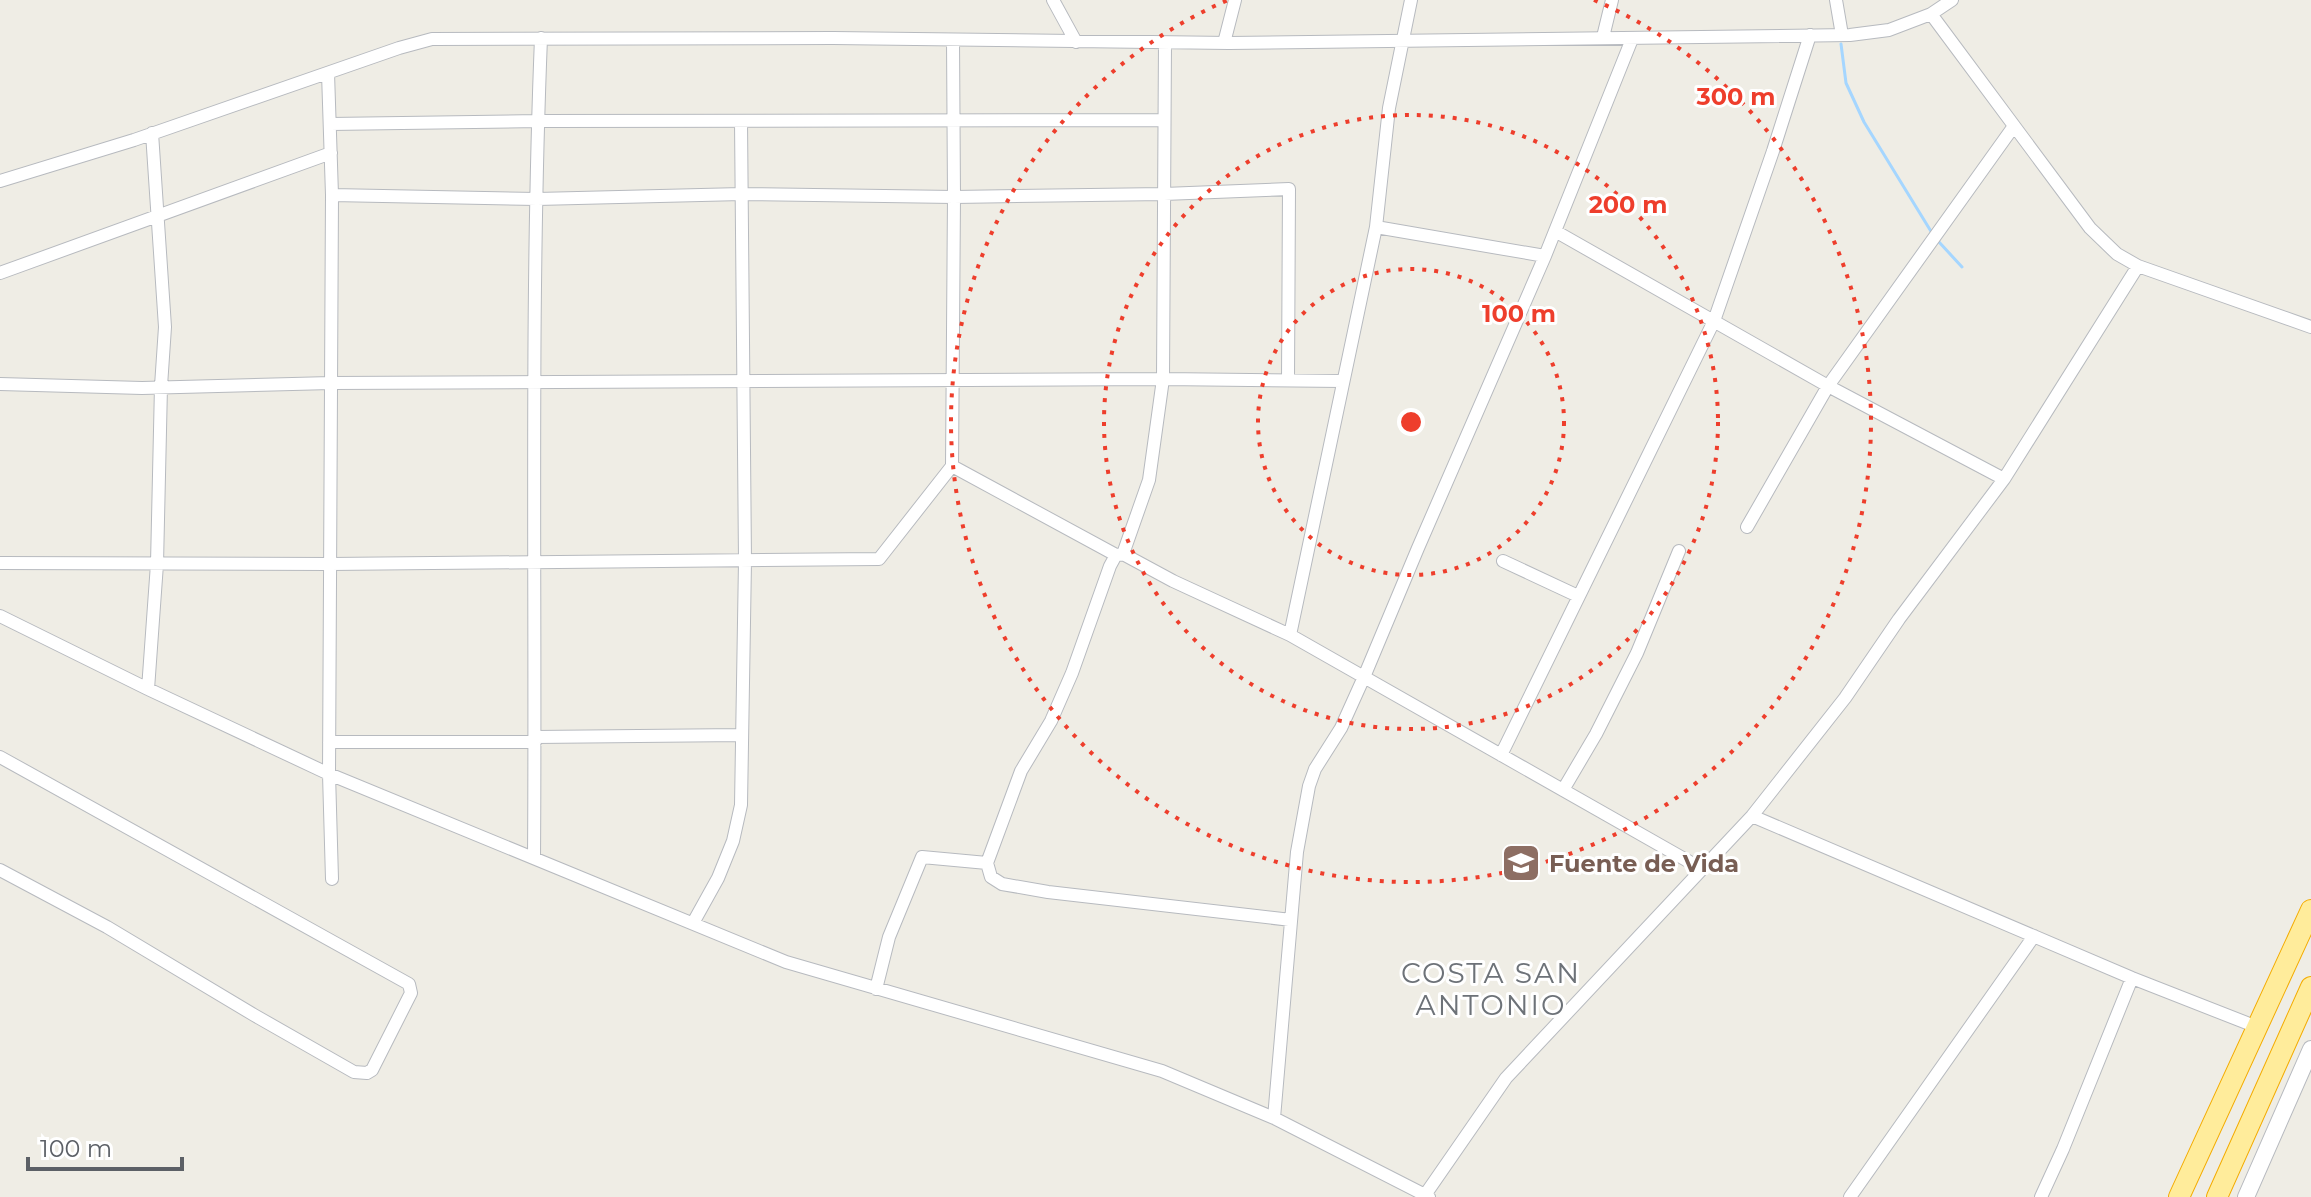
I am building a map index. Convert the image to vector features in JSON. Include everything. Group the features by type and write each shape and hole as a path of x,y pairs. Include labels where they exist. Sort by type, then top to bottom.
{"highway":[{"path":"2179,1197 2311,910"},
{"path":"2217,1197 2311,987"}],"street":[{"path":"1053,0 1076,42"},
{"path":"1224,43 1235,0"},
{"path":"1290,635 1376,227 1389,108 1411,0"},
{"path":"1603,37 1612,0"},
{"path":"1836,0 1842,35"},
{"path":"0,181 432,39 1224,43 1842,35 1889,30 1931,14 1952,0"},
{"path":"1931,14 2090,228 2117,254 2138,266 2311,327"},
{"path":"1501,755 1714,321 1810,35"},
{"path":"534,858 535,382 541,38"},
{"path":"1274,1118 1297,852 1309,786 1315,769 1341,728 1364,677 1545,256 1632,39"},
{"path":"0,563 330,564 879,559 952,466 953,40"},
{"path":"1165,43 1163,379 1149,480 1120,555 1110,566 1072,673 1051,721 1021,771 987,863 991,877 1002,884 1291,920"},
{"path":"328,73 332,195 329,742 332,879"},
{"path":"330,124 1164,120"},
{"path":"693,923 718,878 733,841 741,805 745,561 741,121"},
{"path":"1747,527 1828,386 2014,126"},
{"path":"148,689 157,564 165,327 152,133"},
{"path":"0,273 331,153"},
{"path":"332,195 537,199 742,194 954,197 1289,189 1288,380"},
{"path":"1376,227 1545,256"},
{"path":"1555,231 1828,386 2004,479"},
{"path":"0,616 329,774 786,962 1162,1071 1274,1118 1427,1196 1506,1078 1752,816 1845,698 1899,619 2004,479 2138,266"},
{"path":"0,384 142,388 331,383 1343,381"},
{"path":"952,466 1120,555 1290,635 1702,869"},
{"path":"1563,790 1596,734 1637,653 1679,551"},
{"path":"1503,561 1578,596"},
{"path":"329,742 742,735"},
{"path":"0,757 396,976 409,984 411,993 372,1070 367,1073 354,1072 107,927 0,870"},
{"path":"1752,816 2132,978 2257,1027"},
{"path":"876,989 889,937 922,857 987,863"},
{"path":"1850,1197 2034,936"},
{"path":"2041,1197 2132,978"},
{"path":"2246,1197 2311,1049"}],"waterway":[{"path":"1841,44 1846,83 1864,122 1932,233"},
{"path":"1939,242 1962,267"}],"place":[{"name":"Fuente de Vida","path":"1521,863"}],"district":[{"name":"COSTA SAN ANTONIO","path":"1491,989"}]}
